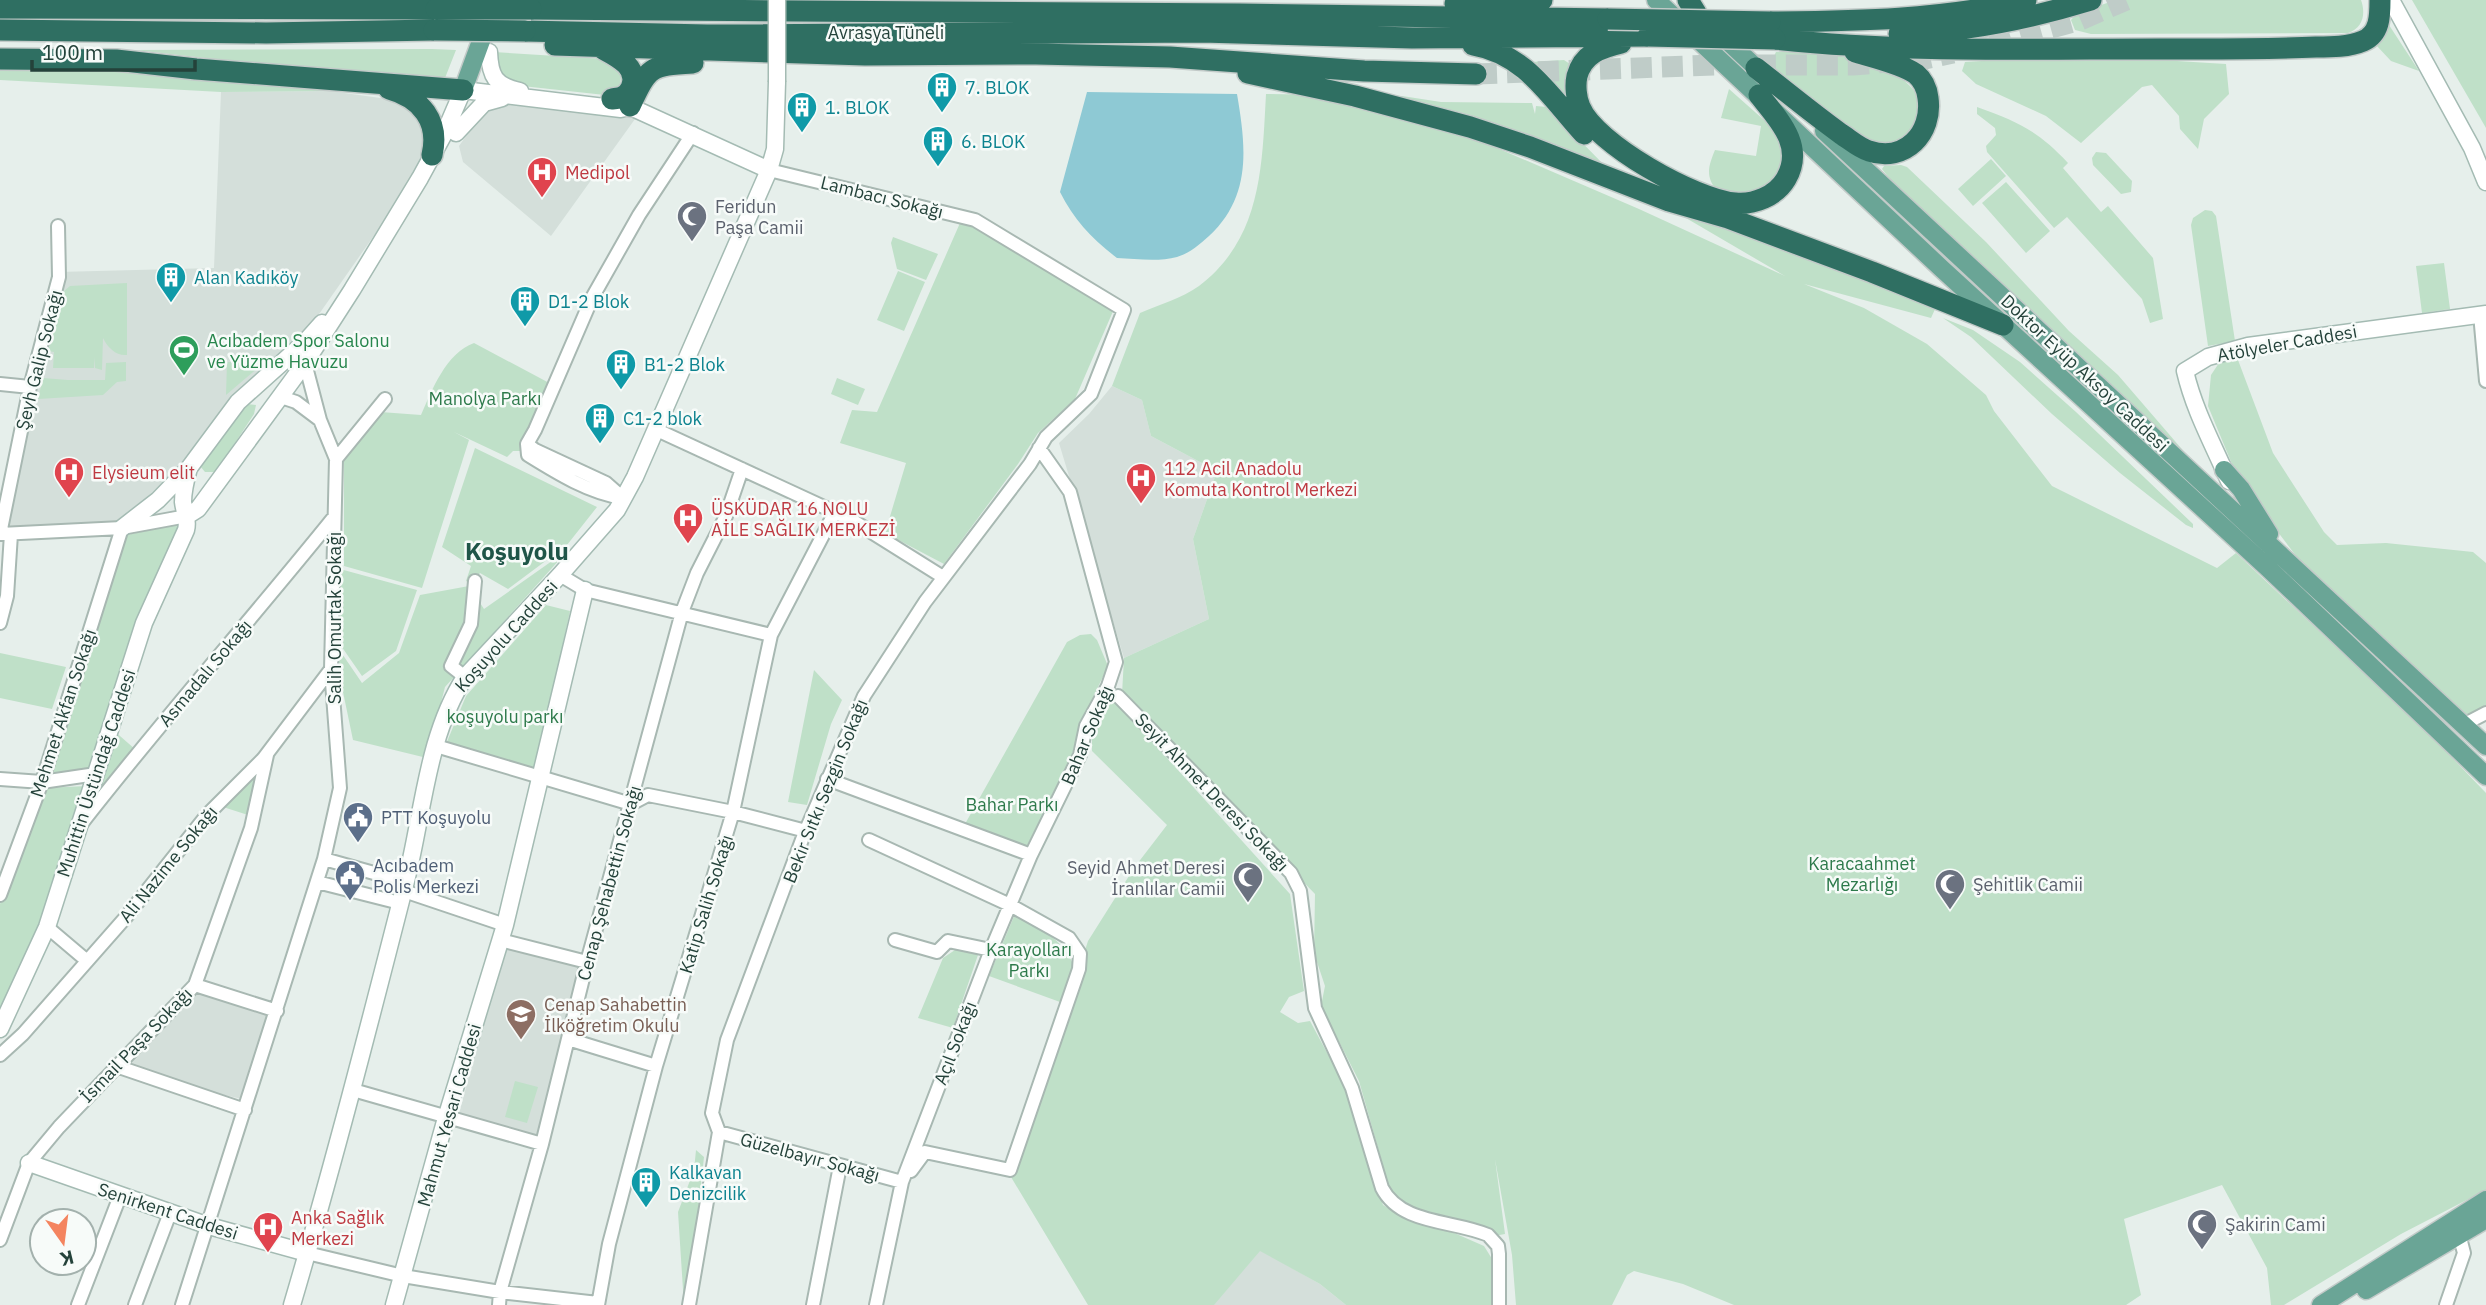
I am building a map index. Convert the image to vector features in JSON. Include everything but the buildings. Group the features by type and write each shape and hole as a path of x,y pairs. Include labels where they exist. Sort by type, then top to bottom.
{"highway":[{"path":"1240,14 1542,0"},
{"path":"0,8 435,27 523,37 1202,32 1412,38 1647,36 1772,30 1950,15 2026,0"},
{"path":"0,30 267,33 435,27 531,9 1608,19 1772,30 1942,33 2042,14 2091,0"},
{"path":"1826,44 1929,48 2331,47 2370,37 2378,23 2380,0"},
{"path":"1756,68 1835,130 1869,151 1898,151 1911,146 1924,129 1928,117 1928,100 1923,83 1916,74 1826,44 1772,30"},
{"path":"1647,36 1599,49 1585,58 1576,81 1577,93 1580,109 1593,126 1624,151 1667,178 1688,189 1736,203 1758,200 1773,193 1784,183 1789,173 1793,147 1787,130 1759,95"},
{"name":"Avrasya Tüneli","path":"523,37 601,48 865,55 1036,54 1170,57"},
{"path":"1412,38 1466,43 1506,54 1542,84 1590,140 1611,159 1669,201"},
{"path":"601,48 625,62 631,71 633,81 621,103"},
{"path":"621,103 653,69 663,64 865,55"},
{"path":"1170,57 1355,96 1470,127 1530,147 1669,201 1728,218 2003,325"},
{"path":"1170,57 1364,71 1476,74"},
{"path":"0,59 116,60 196,69 469,90"},
{"path":"307,78 388,89 408,96 419,103 431,120 435,142 432,155"}],"main road":[{"path":"469,90 496,0"},
{"path":"489,52 509,0"},
{"name":"Doktor Eyüp Aksoy Caddesi","path":"1656,0 2003,325 2268,568 2486,776"},
{"name":"Doktor Eyüp Aksoy Caddesi","path":"1689,4 1756,68 2232,499 2252,527 2486,746"},
{"path":"2224,470 2241,489 2282,555"},
{"path":"2321,1305 2486,1200"},
{"path":"2342,1305 2486,1219"}],"street":[{"name":"Koşuyolu Caddesi","path":"292,1305 353,1090 403,892 436,746 453,697 465,677 617,510 657,430 769,170 775,149 777,0"},
{"path":"2391,0 2472,148 2486,182"},
{"path":"352,290 407,201 489,52"},
{"name":"Lambacı Sokağı","path":"489,52 490,71 509,89 621,103 693,133 769,170 975,220 1124,310"},
{"path":"469,90 524,97"},
{"path":"456,133 469,90"},
{"path":"407,201 456,133 479,107 490,99 524,97"},
{"name":"Lambacı Sokağı","path":"524,97 621,109 621,103"},
{"path":"623,498 606,483 535,450 527,443 592,298 639,215 693,133"},
{"name":"Şeyh Galip Sokağı","path":"0,623 6,596 4,534 30,387 59,277 58,226"},
{"name":"Muhittin Üstündağ Caddesi","path":"187,516 198,509 260,421 281,397 352,290"},
{"name":"Muhittin Üstündağ Caddesi","path":"122,528 158,500 190,468 238,402 304,342 352,290"},
{"name":"Bekir Sıtkı Sezgin Sokağı","path":"690,1305 719,1132 712,1113 727,1040 827,779 864,696 943,577 1030,464 1045,436 1091,394 1124,310"},
{"name":"Atölyeler Caddesi","path":"2232,499 2224,470 2200,421 2190,393 2185,370 2196,362 2248,346 2483,314 2486,381"},
{"name":"Salih Omurtak Sokağı","path":"182,1305 324,859 341,788 331,669 337,459 320,420 305,363"},
{"path":"0,384 30,387"},
{"path":"281,397 296,402 320,420"},
{"path":"238,402 251,399 261,404 260,421"},
{"path":"337,459 385,399"},
{"path":"657,430 835,512 943,577"},
{"name":"Bahar Sokağı","path":"1010,905 1031,855 1080,755 1086,726 1108,686 1116,662 1070,492 1039,448"},
{"path":"190,468 198,482 205,485 213,484 219,479"},
{"name":"Muhittin Üstündağ Caddesi","path":"0,1029 47,927 144,623 186,530 187,516 183,504 190,468"},
{"name":"Cenap Şehabettin Sokağı","path":"500,1299 587,962 682,612 697,573 726,516 742,469"},
{"path":"2218,522 2232,499"},
{"name":"Katip Salih Sokağı","path":"598,1304 609,1244 656,1066 733,812 771,635 835,512"},
{"path":"4,534 122,528 187,516"},
{"name":"Asmadalı Sokağı","path":"78,829 189,690 272,595 334,517"},
{"path":"2252,527 2268,568"},
{"name":"Mehmet Akfan Sokağı","path":"0,895 42,782 122,528"},
{"path":"560,575 585,590 771,635"},
{"path":"465,677 451,666 471,624 475,581"},
{"name":"Mahmut Yesari Caddesi","path":"394,1305 502,932 585,590"},
{"name":"Ali Nazime Sokağı","path":"0,1055 23,1034 126,918 207,815 267,754 331,669"},
{"name":"Seyit Ahmet Deresi Sokağı","path":"1118,696 1291,873 1300,891 1315,1008 1352,1088 1382,1188 1388,1199 1400,1210 1488,1235 1498,1247 1499,1305"},
{"path":"2465,724 2486,713"},
{"path":"436,746 631,804 648,795 733,812 806,831"},
{"name":"İsmail Paşa Sokağı","path":"0,1240 29,1163 59,1127 195,985 251,828 267,754"},
{"path":"0,779 42,782 96,774"},
{"path":"827,779 1031,855"},
{"path":"869,841 1010,905"},
{"path":"324,859 502,932 587,962"},
{"path":"317,881 403,892"},
{"name":"Güzelbayır Sokağı","path":"719,1132 902,1182 925,1152 1010,1170 1079,970 1080,954 1069,938 1010,905"},
{"name":"Açıl Sokağı","path":"876,1305 902,1182 1010,905"},
{"path":"47,927 86,960"},
{"path":"895,940 937,953 948,941 991,950"},
{"path":"195,985 277,1011"},
{"path":"568,1039 656,1066"},
{"path":"116,1066 245,1110"},
{"path":"353,1090 542,1144"},
{"name":"Senirkent Caddesi","path":"29,1163 209,1226 307,1253"},
{"path":"813,1305 840,1166"},
{"path":"78,1305 120,1196"},
{"path":"135,1305 170,1213"},
{"path":"2446,1305 2464,1252 2459,1234"},
{"path":"307,1253 500,1299 598,1304"}],"shaded area":[{"path":"330,91 402,101 427,127 425,151 396,204 310,327 230,401 173,473 120,522 0,530 58,272 214,268 221,92"},
{"name":"Medipol","path":"498,103 605,108 635,119 551,236 463,162 459,146 486,108"},
{"name":"112 Acil Anadolu Komuta Kontrol Merkezi","path":"1112,386 1142,400 1151,436 1217,471 1193,539 1209,619 1124,658 1059,443 1089,414"},
{"name":"Cenap Sahabettin İlköğretim Okulu","path":"505,945 582,965 538,1138 458,1117"},
{"path":"196,988 271,1014 242,1099 120,1071"},
{"path":"1260,1250 1320,1284 1346,1305 1213,1305"}],"green space":[{"path":"2116,0 2361,0 2363,15 2357,28 2348,33 2091,34 2075,30 2071,20 2077,13"},
{"path":"2412,0 2486,0 2486,128"},
{"path":"2389,25 2419,71 2391,61 2376,45"},
{"path":"135,50 456,50 445,78 258,64"},
{"path":"1810,51 1865,61 1893,72 1916,94 1918,112 1911,129 1898,141 1879,143 1868,139 1823,108 1770,64 1776,52"},
{"path":"494,52 605,59 621,72 620,81 616,90 605,95 513,85 501,77"},
{"path":"1564,60 1570,64 1565,87 1567,110 1532,62"},
{"path":"2177,61 2226,64 2229,94 2204,119 2198,149 2180,129 2179,116 2152,85 2142,87 2081,143 2046,116 1976,84 1962,71 1965,62"},
{"path":"0,69 110,71 329,91 221,92 0,80"},
{"path":"1729,89 1773,128 1784,153 1778,179 1750,197 1718,192 1709,177 1709,167 1715,150 1756,156 1761,126 1721,118"},
{"name":"Karacaahmet Mezarlığı","path":"1266,94 1328,95 1483,142 1785,276 1674,211 1678,208 1936,307 1931,318 1804,284 1864,308 1927,344 1986,395 1994,411 2052,486 2217,568 2236,553 2436,741 2486,793 2486,1190 2401,1234 2284,1305 2271,1305 2267,1268 2222,1185 2124,1219 2141,1295 2126,1305 1734,1305 1683,1284 1634,1271 1627,1275 1612,1305 1516,1305 1512,1255 1495,1159 1505,1234 1494,1236 1412,1211 1391,1194 1359,1081 1321,1006 1325,986 1314,953 1315,894 1122,694 1124,658 1209,619 1193,539 1217,471 1151,436 1142,400 1112,386 1140,313 1178,298 1199,286 1220,267 1235,246 1255,199 1263,148"},
{"path":"1373,95 1441,102 1532,103 1535,114 1536,106 1547,107 1609,170"},
{"path":"1977,107 2016,123 2036,135 2068,163 2063,168 2101,212 2108,206 2153,258 2163,319 2150,323 2142,299 2067,217 2054,228 1987,152 1986,146 1996,135 1995,128 1977,114"},
{"path":"2096,152 2106,153 2132,181 2131,192 2121,194 2093,165 2092,158"},
{"path":"1991,159 2006,176 1973,206 1958,189"},
{"path":"1884,166 1907,167 1986,242 2069,331 2118,375 2193,462 1894,184 1882,169"},
{"path":"2006,182 2050,231 2026,253 1982,203"},
{"path":"2205,210 2212,211 2216,216 2235,341 2208,346 2191,225 2193,218"},
{"path":"960,223 979,229 1114,309 1075,399 1038,433 944,564 885,533 906,463 840,443 852,410 877,412"},
{"path":"893,237 938,254 926,280 897,269 891,243"},
{"path":"2444,263 2450,309 2422,313 2416,266"},
{"path":"898,271 925,282 904,331 877,320"},
{"path":"127,283 127,355 113,351 103,338 102,370 95,368 95,357 94,368 53,368 54,352 48,351 64,291 70,286"},
{"path":"1943,318 1973,330 2020,362 2193,524 2193,528 2120,473 2052,414 1971,337"},
{"name":"Manolya Parkı","path":"474,343 553,385 520,451 513,451 507,457 454,432 469,440 422,588 344,566 344,449 367,411 421,415 435,384 448,364 455,355"},
{"path":"2233,358 2238,360 2273,453 2324,532 2337,545 2386,543 2473,552 2486,563 2486,705 2465,716 2300,561 2239,481 2208,406 2211,375 2219,363"},
{"path":"126,362 126,381 117,382 103,395 38,399 43,378 105,380 106,363"},
{"path":"227,362 265,362 226,395"},
{"path":"837,378 865,389 858,405 831,394"},
{"path":"256,405 254,414 216,472 205,472 200,466 241,406"},
{"path":"475,448 597,507 567,545 508,589 480,573 472,584 466,581 471,566 442,547"},
{"path":"183,523 93,771 50,774 122,536"},
{"path":"569,549 445,687 427,758 353,740 332,639 362,683 399,653 420,595 469,586 484,609"},
{"path":"340,569 417,590 396,651 362,676 337,640"},
{"name":"koşuyolu parkı","path":"546,605 570,611 536,769 446,744 466,696"},
{"name":"Bahar Parkı","path":"1091,634 1097,640 1108,666 1078,729 1073,752 1026,848 965,824 1067,642 1080,635"},
{"path":"0,653 66,667 52,709 0,698"},
{"path":"814,670 842,700 831,724 807,805 788,802"},
{"path":"1111,696 1290,894 1304,991 1289,997 1280,1012 1298,1023 1310,1021 1346,1088 1383,1205 1408,1220 1452,1232 1484,1246 1494,1262 1494,1305 1346,1305 1320,1284 1260,1251 1214,1305 1088,1305 1011,1177 1088,941 1134,868 1167,825 1092,751 1092,725"},
{"path":"112,729 136,750 89,809"},
{"path":"257,768 260,772 248,815 220,806"},
{"path":"87,786 45,922 0,1021 0,904 43,788"},
{"name":"Karayolları Parkı","path":"1015,914 1056,940 1069,955 1073,964 1060,1002 989,976"},
{"path":"958,948 979,952 953,1028 918,1018 943,958"},
{"path":"515,1081 538,1087 527,1123 505,1117"},
{"path":"696,1150 704,1157 696,1232 684,1305 678,1212 694,1170"}],"water":[{"path":"1087,92 1237,94 1243,152 1239,187 1223,221 1194,248 1170,259 1117,258 1092,236 1071,211 1060,192"}],"tunnel":[{"path":"1991,45 2080,20 2126,0"},
{"path":"1476,74 1715,65 1853,65 1925,59 1953,53"}],"place":[{"name":"7. BLOK","path":"942,114"},
{"name":"1. BLOK","path":"802,134"},
{"name":"6. BLOK","path":"938,168"},
{"name":"Medipol","path":"542,199"},
{"name":"Feridun Paşa Camii","path":"692,243"},
{"name":"Alan Kadıköy","path":"171,304"},
{"name":"D1-2 Blok","path":"525,328"},
{"name":"Acıbadem Spor Salonu ve Yüzme Havuzu","path":"184,377"},
{"name":"B1-2 Blok","path":"621,391"},
{"name":"C1-2 blok","path":"600,445"},
{"name":"Elysieum elit","path":"69,499"},
{"name":"112 Acil Anadolu Komuta Kontrol Merkezi","path":"1141,505"},
{"name":"ÜSKÜDAR 16 NOLU AİLE SAĞLIK MERKEZİ","path":"688,545"},
{"name":"PTT Koşuyolu","path":"358,844"},
{"name":"Acıbadem Polis Merkezi","path":"350,902"},
{"name":"Seyid Ahmet Deresi İranlılar Camii","path":"1248,904"},
{"name":"Şehitlik Camii","path":"1950,911"},
{"name":"Cenap Sahabettin İlköğretim Okulu","path":"521,1041"},
{"name":"Kalkavan Denizcilik","path":"646,1209"},
{"name":"Şakirin Cami","path":"2202,1251"},
{"name":"Anka Sağlık Merkezi","path":"268,1254"}],"district":[{"name":"Koşuyolu","path":"517,551"}]}
